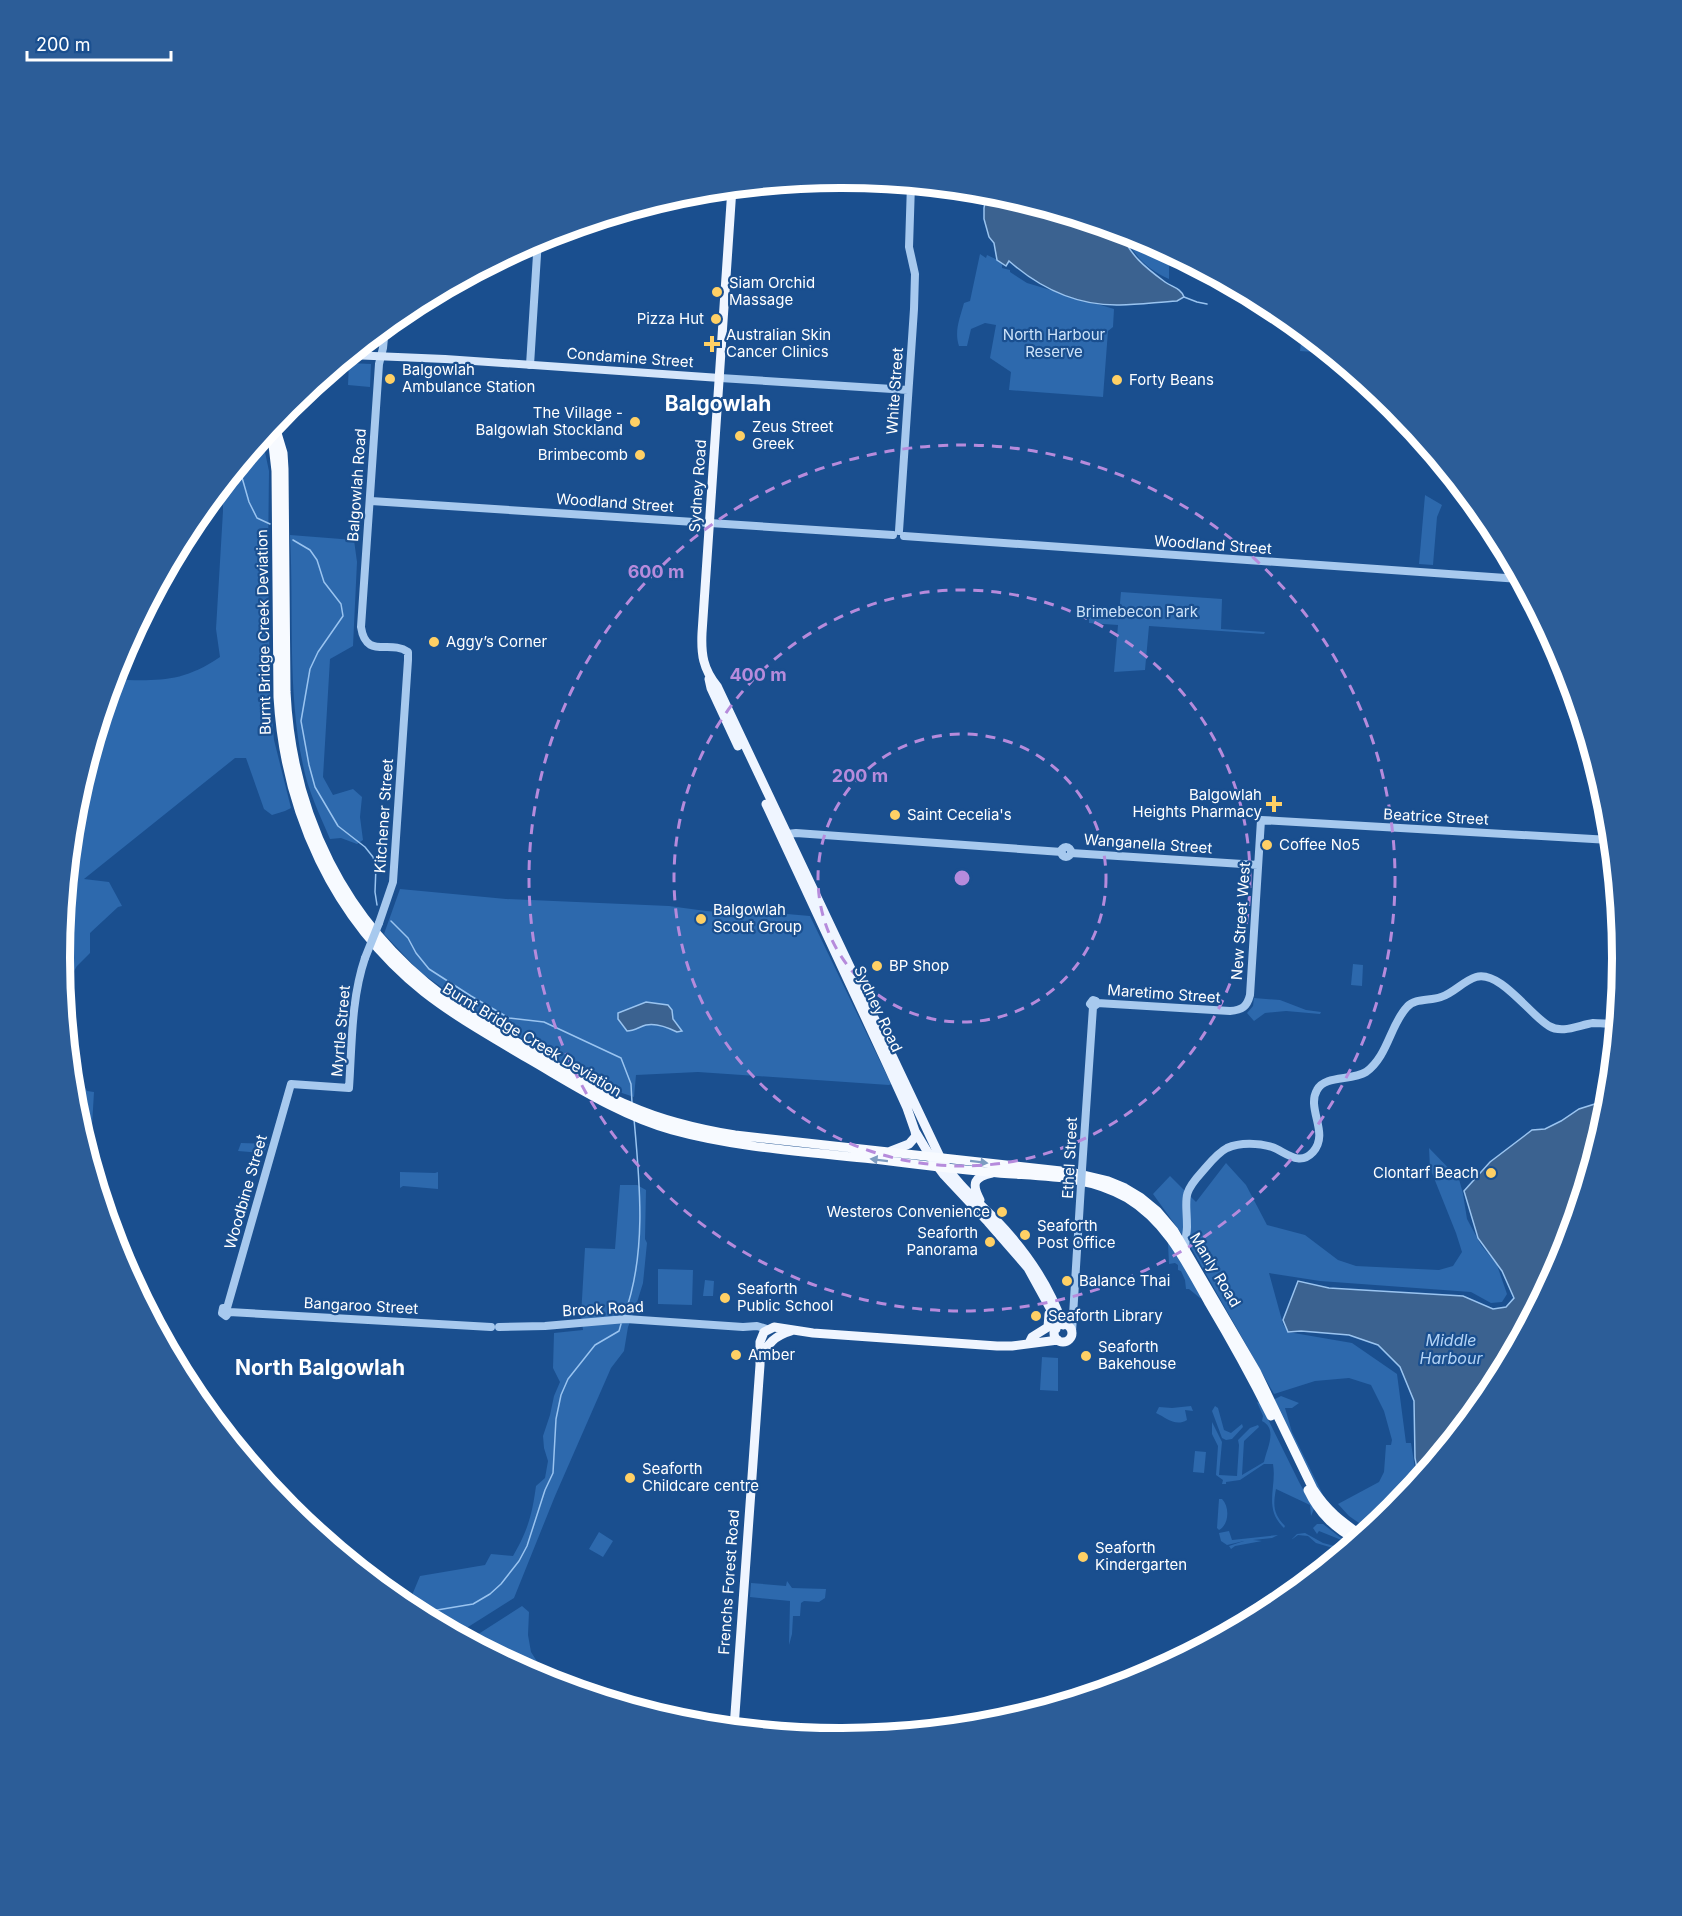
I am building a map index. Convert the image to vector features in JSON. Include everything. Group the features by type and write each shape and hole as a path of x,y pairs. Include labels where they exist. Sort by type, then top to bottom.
{"highway":[{"name":"Burnt Bridge Creek Deviation","path":"277,434 283,453 284,469 286,692 295,769 316,834 333,870 353,902 396,955 429,986 473,1016 634,1112 714,1132 891,1151 938,1162"},
{"name":"Burnt Bridge Creek Deviation","path":"271,440 276,471 279,725 292,791 317,856 337,893 356,921 392,963 416,985 460,1018 591,1095 669,1129 712,1140 938,1162"},
{"name":"Manly Road","path":"938,1162 992,1173 1061,1178 1092,1184 1122,1195 1146,1211 1160,1224 1179,1250 1267,1400 1322,1504 1355,1531"},
{"name":"Manly Road","path":"938,1162 1070,1172 1108,1181 1140,1197 1163,1217 1186,1249 1256,1371 1317,1508 1332,1524 1350,1536"}],"main road":[{"name":"Sydney Road","path":"732,195 701,648 704,664 711,688 914,1105 938,1162 984,1208 1033,1264 1059,1313 1060,1327"},
{"name":"Condamine Street","path":"362,355 720,378"},
{"name":"Sydney Road","path":"709,677 717,686 787,834 856,988 915,1131 938,1162 1028,1268 1054,1320 1060,1327"},
{"path":"891,1151 913,1142 916,1136 915,1131"},
{"path":"984,1208 975,1184 980,1177 992,1173"},
{"path":"1028,1342 1032,1337 1048,1328 1050,1320 1047,1305"},
{"path":"766,1332 777,1328 787,1332 1012,1346 1028,1342 1060,1327 1069,1327 1072,1332 1071,1338 1064,1342 1058,1340 1033,1344 1028,1342"},
{"path":"1058,1340 1055,1337 1060,1327"},
{"name":"Frenchs Forest Road","path":"760,1365 768,1344 766,1332"},
{"name":"Frenchs Forest Road","path":"734,1721 760,1347 766,1332"},
{"path":"768,1344 787,1332"}],"street":[{"name":"White Street","path":"899,534 915,274 910,253 911,191"},
{"path":"530,365 537,250"},
{"name":"Balgowlah Road","path":"383,339 379,365 361,627 362,635 368,644 375,647 399,648 408,652"},
{"name":"Condamine Street","path":"720,378 908,390"},
{"name":"Woodland Street","path":"371,501 899,534 1511,578"},
{"name":"Kitchener Street","path":"360,976 393,882 408,652"},
{"name":"Beatrice Street","path":"1261,820 1602,840"},
{"name":"New Street West","path":"1230,1011 1240,1010 1246,1006 1250,995 1261,820"},
{"name":"Wanganella Street","path":"787,834 1062,852 1065,857 1070,856 1071,853 1258,865"},
{"name":"Myrtle Street","path":"291,1084 349,1088 360,976"},
{"path":"1186,1249 1184,1242 1187,1229 1185,1199 1193,1182 1222,1151 1236,1145 1273,1148 1290,1157 1299,1158 1313,1151 1319,1139 1314,1100 1319,1087 1328,1081 1357,1076 1371,1067 1403,1012 1414,1002 1440,998 1472,979 1487,976 1498,981 1551,1028 1564,1029 1593,1023 1608,1024"},
{"name":"Maretimo Street","path":"1095,1005 1230,1011"},
{"name":"Ethel Street","path":"1072,1332 1095,1005"},
{"name":"Woodbine Street","path":"228,1310 291,1084"},
{"path":"1174,1231 1181,1233 1187,1229"},
{"name":"Bangaroo Street","path":"228,1310 495,1327"},
{"path":"1059,1313 1065,1315 1072,1311"},
{"name":"Ethel Street","path":"1060,1327 1072,1311"},
{"name":"Brook Road","path":"495,1327 545,1326 622,1319 743,1327 766,1332"}],"green space":[{"path":"1129,243 1169,261 1169,279 1154,271"},
{"name":"North Harbour Reserve","path":"980,254 1002,262 1002,268 1010,270 1027,283 1114,309 1113,327 1108,331 1103,397 1009,390 1011,372 990,358 996,325 985,323 971,329 967,346 959,346 958,324 964,303 970,301"},
{"path":"1301,340 1316,352 1300,351"},
{"path":"352,363 371,364 370,387 348,385 349,366"},
{"path":"264,448 269,471 270,696 274,740 291,808 272,815 264,809 246,758 235,758 84,879 109,882 122,906 118,907 90,933 90,953 77,966 71,977 72,908 77,857 85,808 111,710 122,680 168,679 193,672 220,657 216,629 223,499"},
{"path":"1425,495 1442,505 1437,517 1433,565 1419,564"},
{"path":"290,535 354,540 357,562 353,646 330,659 323,777 333,795 353,789 362,797 360,817 363,840 357,844 341,838 330,839 305,775 298,737 293,680"},
{"name":"Brimebecon Park","path":"1121,592 1222,599 1221,629 1265,632 1264,634 1149,626 1145,670 1114,672 1118,625 1089,623 1089,612 1119,614"},
{"path":"400,889 506,899 669,906 745,914 764,912 810,916 891,1084 698,1072 636,1075 634,1097 610,1089 471,1008 420,972 384,934"},
{"path":"1353,964 1363,965 1362,986 1351,985"},
{"path":"1254,998 1280,1000 1306,1010 1321,1012 1320,1014 1286,1011 1265,1013 1254,1021 1247,1013 1253,1006"},
{"path":"81,1083 87,1091 94,1092 93,1139"},
{"path":"241,1143 268,1144 264,1153 238,1151"},
{"path":"1429,1148 1459,1179 1467,1219 1481,1245 1497,1265 1507,1294 1502,1302 1491,1303 1471,1292 1320,1281 1269,1273 1283,1324 1288,1332 1352,1343 1397,1374 1406,1443 1411,1443 1415,1471 1362,1525 1338,1504 1379,1482 1384,1472 1386,1445 1391,1445 1392,1440 1384,1411 1371,1385 1349,1378 1315,1381 1274,1394 1189,1244 1153,1194 1170,1176 1196,1202 1226,1163 1246,1185 1267,1225 1305,1235 1338,1260 1356,1266 1439,1270 1453,1266 1462,1252 1430,1168"},
{"path":"400,1172 438,1172 438,1189 403,1186 400,1188"},
{"path":"620,1185 637,1185 646,1190 645,1239 647,1243 643,1283 628,1327 624,1351 611,1368 555,1496 514,1598 464,1629 411,1598 420,1576 485,1565 491,1554 513,1556 529,1522 536,1486 545,1478 548,1461 543,1436 560,1382 553,1368 554,1333 583,1330 581,1316 585,1248 615,1249"},
{"path":"1168,1243 1202,1297 1186,1289 1185,1280 1181,1271 1178,1270 1178,1265 1169,1264"},
{"path":"658,1269 693,1270 692,1305 658,1304"},
{"path":"705,1280 714,1281 713,1296 703,1296"},
{"path":"1042,1357 1058,1358 1058,1391 1040,1390"},
{"path":"1281,1396 1299,1403 1292,1408 1285,1408 1292,1432 1323,1495 1320,1497 1273,1400"},
{"path":"1257,1402 1260,1403 1314,1509 1311,1516 1310,1505 1276,1489 1275,1509 1284,1528 1274,1513 1272,1505 1273,1464 1264,1464 1240,1480 1226,1482 1226,1484 1222,1484 1223,1480 1216,1475 1218,1446 1212,1434 1212,1422 1222,1442 1219,1475 1237,1476 1238,1440 1250,1428 1258,1425 1259,1427 1244,1441 1242,1475 1264,1462 1270,1434 1267,1424 1262,1421 1263,1416"},
{"path":"1191,1406 1193,1411 1185,1410 1187,1420 1179,1423 1156,1413 1159,1407"},
{"path":"1215,1406 1218,1408 1224,1430 1231,1433 1242,1424 1243,1427 1232,1439 1222,1438 1212,1411"},
{"path":"1195,1451 1206,1452 1204,1473 1193,1472"},
{"path":"1219,1499 1225,1502 1227,1516 1225,1524 1219,1530 1217,1528"},
{"path":"1317,1524 1323,1524 1345,1540 1319,1531 1317,1534 1313,1528"},
{"path":"1229,1531 1232,1540 1278,1535 1253,1540 1262,1541 1235,1546 1231,1549 1229,1546 1244,1541 1227,1545 1221,1541 1219,1533"},
{"path":"599,1532 613,1541 603,1557 589,1549"},
{"path":"1305,1533 1323,1543 1337,1547 1335,1549 1316,1543 1308,1536 1298,1535 1291,1540 1297,1534"},
{"path":"787,1581 792,1588 826,1589 825,1598 819,1602 804,1601 801,1603 800,1616 793,1616 789,1645 790,1601 750,1597 751,1583 786,1586"},
{"path":"522,1606 529,1612 528,1635 531,1652 541,1668 500,1649 476,1636"}],"water":[{"path":"985,201 991,202 1089,228 1125,242 1139,260 1165,282 1179,290 1184,297 1177,301 1104,305 1060,294 1034,280 1009,261 1006,266 997,260 994,243 989,237 984,219"},
{"path":"646,1002 668,1005 672,1010 673,1019 682,1031 677,1032 662,1026 646,1025 627,1031 618,1019 618,1013"},
{"name":"Middle Harbour","path":"1598,1103 1571,1206 1553,1253 1532,1299 1482,1386 1417,1469 1414,1401 1400,1367 1378,1345 1349,1335 1288,1332 1283,1320 1298,1281 1329,1288 1463,1296 1493,1309 1506,1307 1514,1298 1502,1271 1478,1238 1464,1191 1490,1162 1532,1130 1545,1129 1579,1109"}],"waterway":[{"path":"1184,297 1207,304"},
{"path":"241,475 249,502 257,518 270,524"},
{"path":"293,540 310,550 317,560 324,582 341,604 343,616 318,652 310,669 301,721 309,765 315,787 338,826 365,847 373,857 376,866 377,905"},
{"path":"391,921 408,938 429,969 471,996 509,1018 544,1022 621,1058 631,1084 632,1103"},
{"path":"624,1316 631,1292 639,1244 640,1194 634,1119"},
{"path":"432,1611 473,1604 501,1584 519,1561 527,1546 545,1490 553,1473 556,1419 561,1395 568,1379 595,1345 619,1331 621,1324"}],"place":[{"name":"Siam Orchid Massage","path":"717,292"},
{"name":"Pizza Hut","path":"716,319"},
{"name":"Australian Skin Cancer Clinics","path":"712,344"},
{"name":"Balgowlah Ambulance Station","path":"390,379"},
{"name":"Forty Beans","path":"1117,380"},
{"name":"The Village - Balgowlah Stockland","path":"635,422"},
{"name":"Zeus Street Greek","path":"740,436"},
{"name":"Brimbecomb","path":"640,455"},
{"name":"Aggy’s Corner","path":"434,642"},
{"name":"Balgowlah Heights Pharmacy","path":"1274,804"},
{"name":"Saint Cecelia's","path":"895,815"},
{"name":"Coffee No5","path":"1267,845"},
{"name":"Balgowlah Scout Group","path":"701,919"},
{"name":"BP Shop","path":"877,966"},
{"name":"Clontarf Beach","path":"1491,1173"},
{"name":"Westeros Convenience","path":"1002,1212"},
{"name":"Seaforth Post Office","path":"1025,1235"},
{"name":"Seaforth Panorama","path":"990,1242"},
{"name":"Balance Thai","path":"1067,1281"},
{"name":"Seaforth Public School","path":"725,1298"},
{"name":"Seaforth Library","path":"1036,1316"},
{"name":"Amber","path":"736,1355"},
{"name":"Seaforth Bakehouse","path":"1086,1356"},
{"name":"Seaforth Childcare centre","path":"630,1478"},
{"name":"Seaforth Kindergarten","path":"1083,1557"}],"district":[{"name":"Balgowlah","path":"718,404"},
{"name":"North Balgowlah","path":"320,1368"}]}
